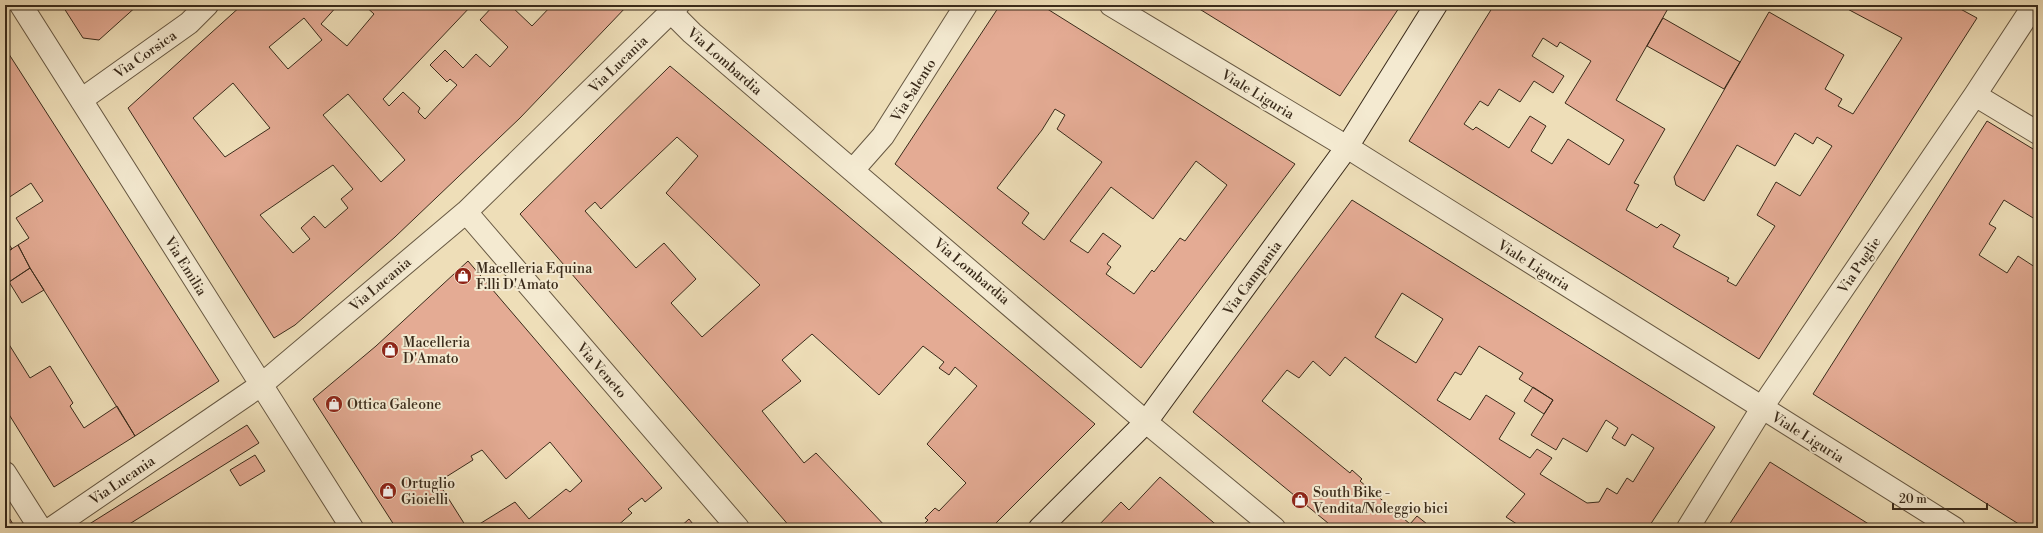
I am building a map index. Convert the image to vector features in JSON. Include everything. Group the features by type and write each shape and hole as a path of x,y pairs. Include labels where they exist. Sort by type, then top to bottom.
{"street":[{"name":"Via Emilia","path":"21,5 352,528"},
{"name":"Via Corsica","path":"81,100 189,23 207,5"},
{"name":"Via Salento","path":"853,170 883,136 966,5"},
{"name":"Viale Liguria","path":"1111,5 1347,147 1954,528"},
{"name":"Via Campania","path":"1040,528 1146,422 1347,147 1436,5"},
{"name":"Via Puglie","path":"1688,528 1762,408 1975,95 2033,5"},
{"name":"Via Lombardia","path":"675,9 692,33 1146,422 1274,528"},
{"name":"Via Lucania","path":"52,528 261,385 466,212 675,9"},
{"path":"1975,95 2038,133"},
{"name":"Via Veneto","path":"466,212 738,528"},
{"path":"5,473 40,528"}],"building":[{"path":"62,5 138,5 99,40 83,38"},
{"path":"242,5 338,5 321,24 347,46 374,14 364,5 472,5 383,99 389,106 403,92 420,108 418,112 425,119 457,85 450,79 447,82 430,65 445,50 463,68 476,54 490,67 508,47 480,20 494,5 510,5 532,26 552,5 628,5 520,118 395,237 295,325 274,338 128,108","holes":["304,18 322,40 288,69 269,47","233,83 270,128 225,157 193,118","348,94 405,160 381,182 323,115","333,165 353,189 341,199 348,208 325,228 314,216 301,228 310,239 293,253 260,215"]},
{"path":"1000,5 1041,5 1295,164 1141,368 895,164","holes":["1055,109 1065,115 1057,129 1102,162 1044,240 1022,223 1029,213 997,188 1042,130","1196,161 1227,185 1185,241 1180,238 1154,272 1152,270 1134,294 1106,274 1111,267 1107,264 1121,246 1103,233 1088,253 1070,241 1111,187 1153,219"]},
{"path":"1193,5 1401,5 1340,96"},
{"path":"1494,5 1670,5 1616,100 1665,129 1634,183 1639,185 1626,210 1657,228 1661,224 1680,235 1673,247 1729,278 1727,281 1736,286 1775,226 1757,215 1776,182 1800,196 1832,146 1817,137 1813,144 1795,133 1775,166 1737,145 1704,201 1676,185 1674,177 1769,12 1844,55 1825,89 1842,99 1838,106 1853,114 1902,38 1840,5 1953,5 1977,18 1759,359 1409,141","holes":["1543,38 1557,47 1560,42 1591,61 1565,103 1624,140 1609,165 1568,139 1552,164 1531,151 1546,126 1530,116 1509,148 1476,127 1473,130 1464,124 1480,101 1488,106 1499,89 1520,102 1534,81 1553,93 1564,76 1532,56"]},
{"path":"1663,18 1740,62 1724,89 1647,46"},
{"path":"5,48 219,381 135,436 30,268 18,245 29,238 16,218 43,201 31,183 5,200"},
{"path":"670,66 1095,424 991,528 920,528 928,520 925,518 935,508 939,511 966,483 927,444 977,386 955,367 949,375 939,368 944,362 923,346 879,395 812,334 782,360 801,381 762,411 804,463 816,453 887,528 791,528 520,214","holes":["677,137 698,156 666,193 760,285 702,337 671,303 696,279 664,243 636,268 585,211 595,202 601,209"]},
{"path":"1987,121 2038,152 2038,221 2004,200 1989,224 1996,228 1979,255 2007,273 2018,256 2038,269 2038,528 2025,528 1813,394"},
{"path":"1352,200 1715,427 1648,528 1523,528 1506,517 1525,494 1345,357 1330,376 1313,361 1299,378 1287,370 1262,401 1350,473 1352,470 1362,479 1360,481 1410,524 1417,516 1432,528 1334,528 1193,412","holes":["1402,293 1443,319 1416,363 1375,337","1479,346 1523,373 1519,379 1553,400 1531,435 1556,450 1563,438 1587,452 1606,420 1618,428 1612,438 1625,446 1632,434 1654,448 1633,482 1627,478 1617,494 1607,488 1599,502 1587,503 1540,474 1552,458 1537,449 1530,458 1499,439 1515,413 1486,395 1470,420 1437,400 1455,372 1461,375"]},
{"path":"5,238 12,249 5,253"},
{"path":"18,245 30,268 9,282 5,277 5,253"},
{"path":"468,261 662,488 645,502 642,498 628,509 632,513 616,527 613,524 608,528 473,528 515,502 529,519 566,489 570,492 582,481 550,442 506,479 482,450 471,456 473,460 438,482 467,528 396,528 313,399 376,346"},
{"path":"30,268 44,290 22,303 9,282"},
{"path":"5,338 30,378 50,366 73,403 70,406 84,428 117,406 135,436 54,487 5,408"},
{"path":"1533,387 1553,400 1544,414 1524,401"},
{"path":"247,425 259,443 123,528 83,528"},
{"path":"255,455 265,471 240,486 230,470"},
{"path":"1770,462 1875,528 1727,528"},
{"path":"1160,477 1220,528 1096,528 1121,502 1129,510"},
{"path":"10,519 15,528 5,528 5,523"},
{"path":"689,519 696,528 679,528"}],"place":[{"name":"Macelleria Equina F.lli D'Amato","path":"463,276"},
{"name":"Macelleria D'Amato","path":"390,350"},
{"name":"Ottica Galeone","path":"334,404"},
{"name":"Ortuglio Gioielli","path":"388,491"},
{"name":"South Bike - Vendita/Noleggio bici","path":"1300,500"}]}
